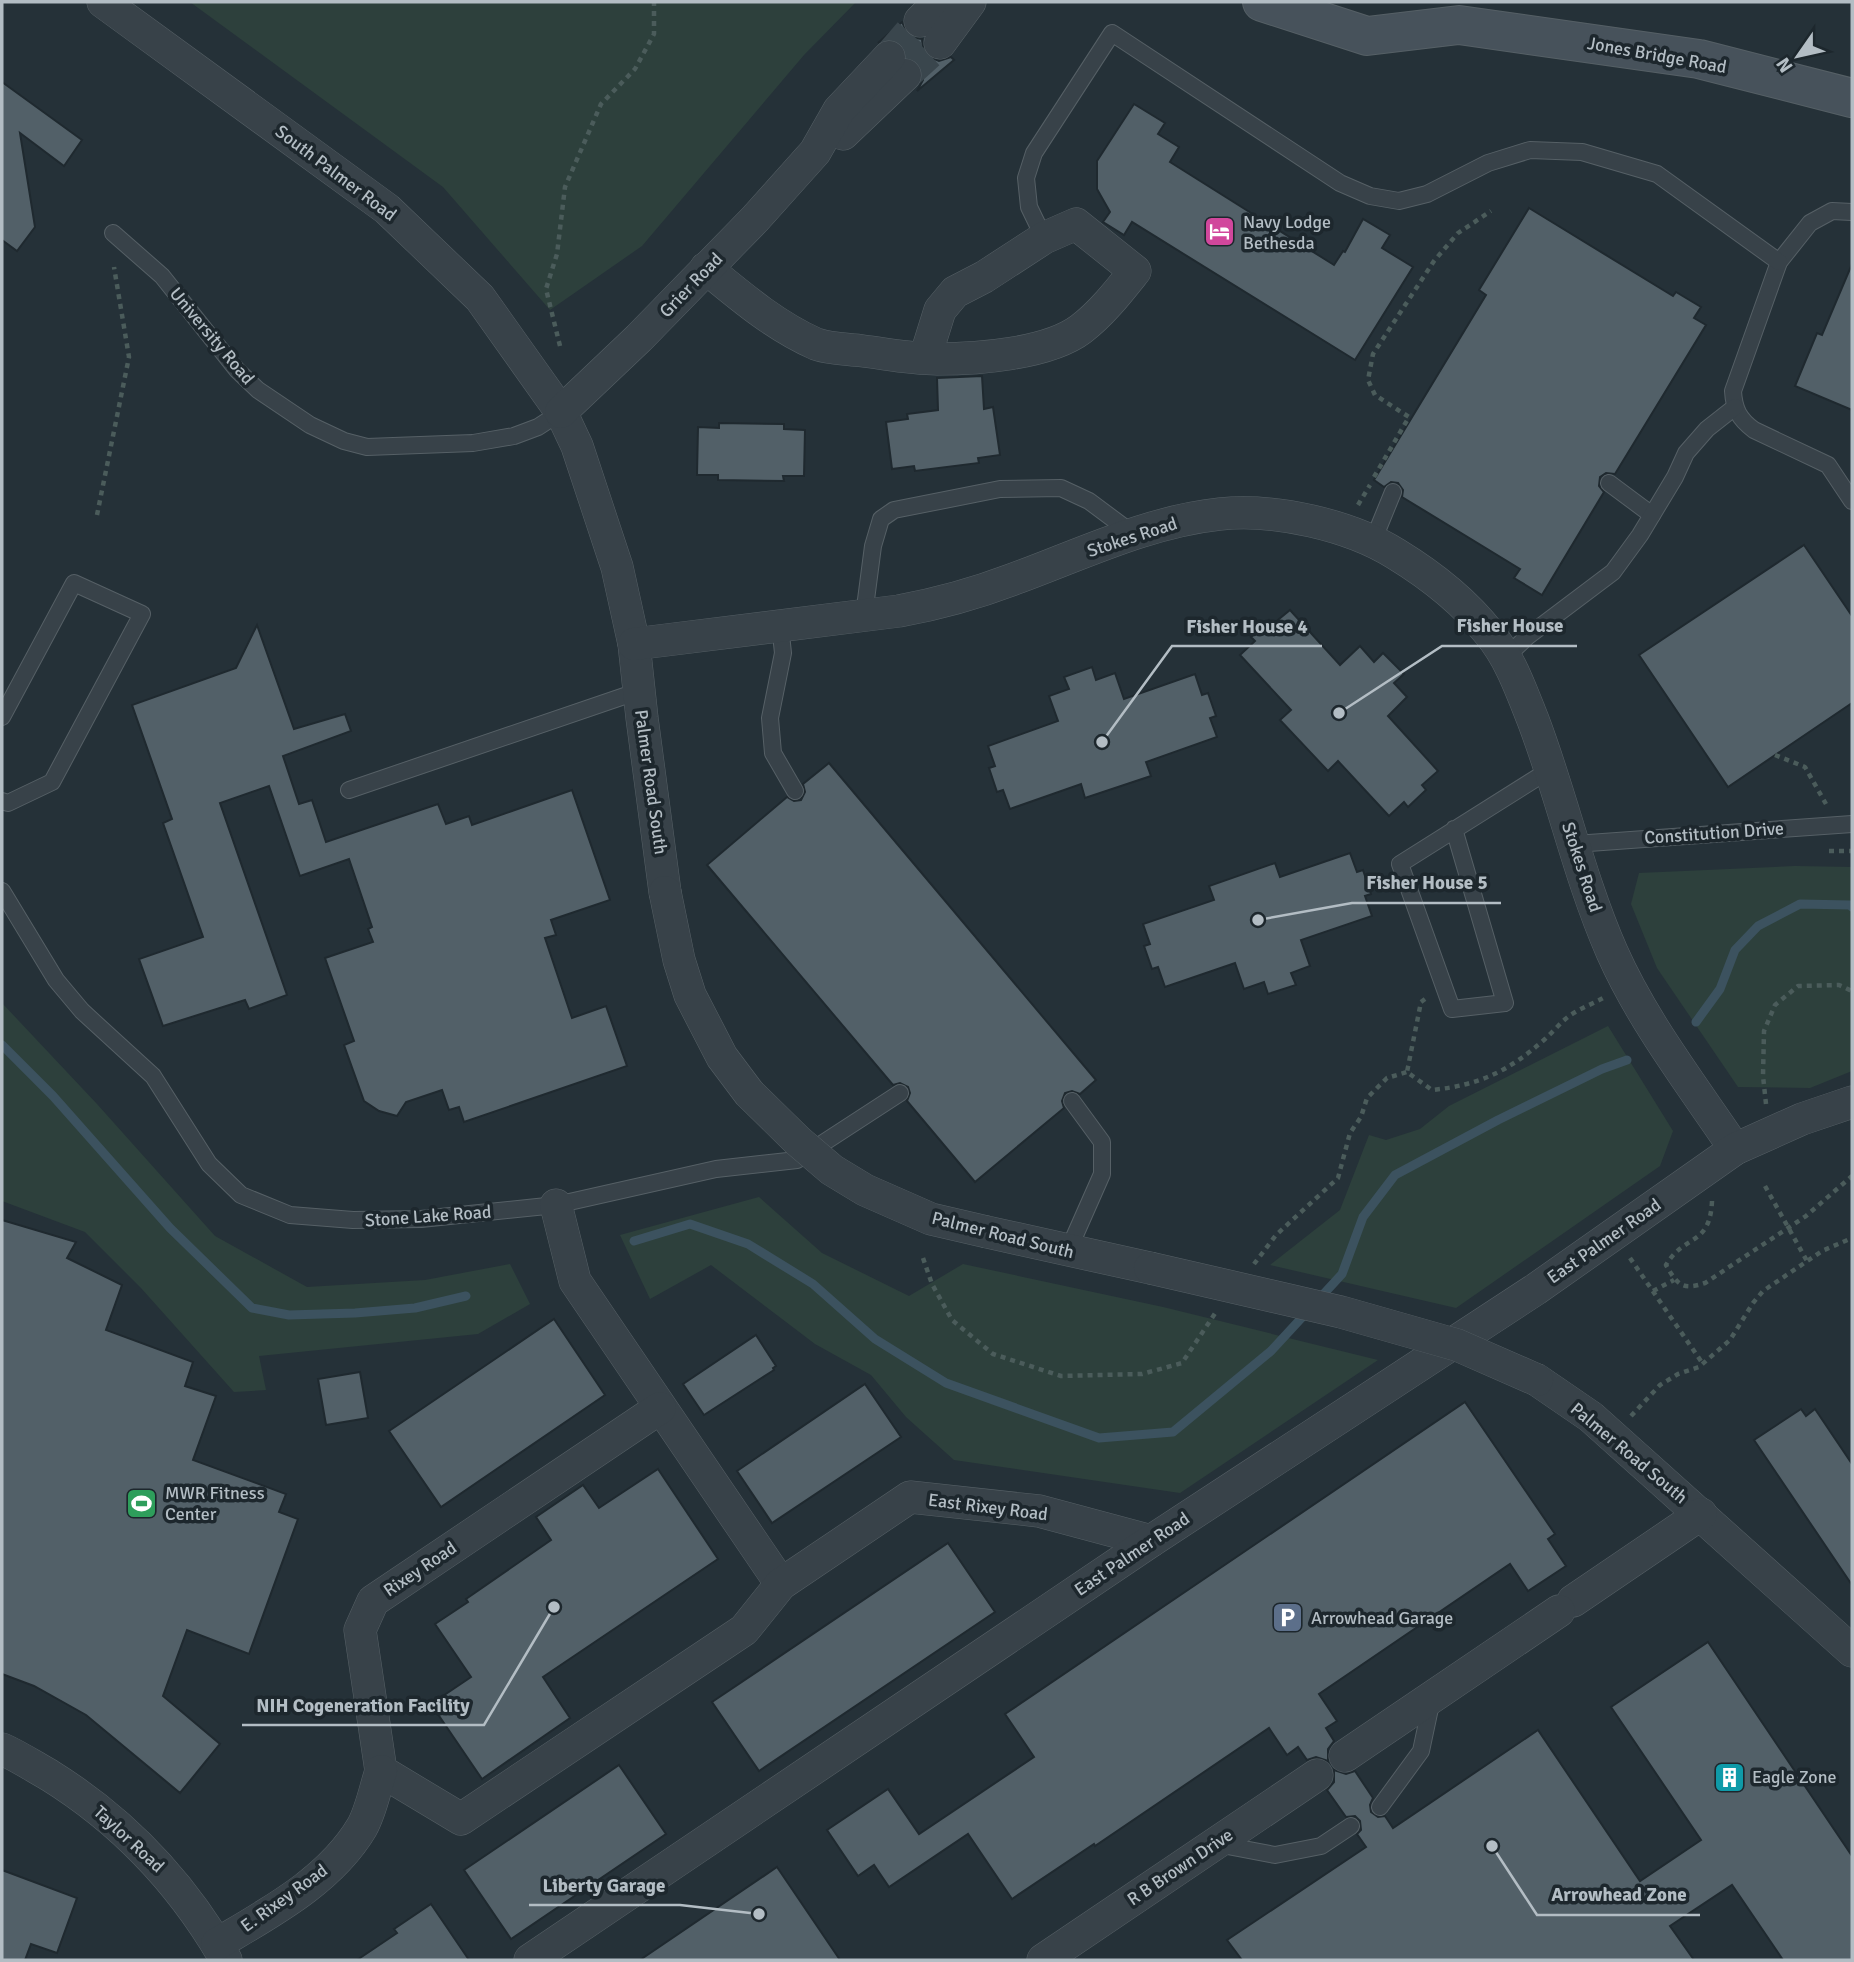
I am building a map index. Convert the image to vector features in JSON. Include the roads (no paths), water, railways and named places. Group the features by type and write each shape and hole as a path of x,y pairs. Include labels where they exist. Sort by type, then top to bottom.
{"main road":[{"name":"Jones Bridge Road","path":"1262,2 1367,36 1461,13"},
{"name":"Jones Bridge Road","path":"1405,2 1699,60 1852,98"}],"street":[{"name":"South Palmer Road","path":"103,2 387,209 480,298 561,412"},
{"path":"933,22 970,2"},
{"name":"Grier Road","path":"561,412 639,338 755,219 815,152 839,110 897,66"},
{"path":"706,268 788,329 818,345 925,358 936,359 1022,352 1056,341 1080,330 1111,300 1135,271 1076,224 1044,238 984,277 955,292 940,310 925,358"},
{"name":"Palmer Road South","path":"561,412 577,446 617,567 634,644 665,892 679,960 690,995 722,1057 749,1093 798,1141 832,1170 865,1190 931,1219 1341,1312 1457,1345 1537,1380 1591,1417 1852,1651"},
{"name":"Stokes Road","path":"634,644 899,611 961,597 1156,525 1238,512 1291,517 1334,526 1373,541 1427,573 1460,600 1506,657 1550,769 1600,923 1632,994 1735,1149"},
{"name":"East Palmer Road","path":"530,1960 1151,1541 1536,1289 1735,1149 1802,1119 1852,1102"},
{"path":"556,1205 575,1281 781,1584"},
{"name":"Rixey Road","path":"381,1771 360,1630 373,1601 660,1408"},
{"name":"East Rixey Road","path":"381,1771 461,1819 744,1630 781,1584 910,1497 1039,1511 1151,1541"},
{"path":"1345,1756 1701,1514"},
{"name":"Taylor Road","path":"2,1749 70,1788 107,1817 155,1861 183,1894 222,1952"},
{"name":"E. Rixey Road","path":"222,1952 329,1869 362,1826 381,1771"},
{"name":"R B Brown Drive","path":"1043,1960 1317,1775"}],"lane":[{"path":"1044,238 1029,207 1026,178 1034,153 1112,33 1340,183 1370,196 1399,201 1427,194 1488,163 1530,150 1583,152 1657,174 1779,262"},
{"path":"1852,212 1832,211 1810,223 1779,262 1733,391 1735,407 1744,423 1828,465 1852,501"},
{"name":"University Road","path":"113,233 162,276 237,370 258,390 310,425 344,441 367,447 473,443 514,436 538,427 561,412"},
{"path":"1506,657 1528,636 1613,572 1652,515 1686,453 1707,429 1735,407"},
{"path":"1609,484 1652,515"},
{"path":"864,615 873,546 881,519 894,510 1000,489 1060,488 1089,500 1132,533"},
{"path":"1373,541 1393,492"},
{"path":"2,717 74,583 142,614 52,782 8,803 2,801"},
{"path":"780,625 783,653 770,718 773,753 795,791"},
{"path":"349,790 639,691"},
{"path":"1454,829 1505,1003 1452,1009 1400,864 1454,829 1550,769"},
{"name":"Constitution Drive","path":"1575,844 1846,820"},
{"name":"Stone Lake Road","path":"2,891 57,980 82,1011 153,1076 209,1164 241,1195 290,1214 353,1220 421,1219 556,1205 716,1169 797,1160 900,1093"},
{"path":"1068,1251 1101,1174 1102,1142 1072,1101"},
{"path":"1380,1807 1421,1751 1433,1696"},
{"path":"1214,1844 1275,1855 1321,1846 1351,1826"}],"waterway":[{"path":"1696,1022 1720,989 1735,950 1758,926 1800,904 1852,907"},
{"path":"2,1045 53,1096 170,1228 252,1308 289,1315 355,1313 415,1308 466,1296"},
{"path":"1319,1299 1342,1274 1363,1217 1395,1175 1498,1120 1602,1069 1627,1060"},
{"path":"634,1241 690,1224 748,1244 813,1284 875,1339 946,1383 1099,1438 1173,1432 1271,1351 1307,1312"}],"tunnel":[{"path":"889,57 920,21"},
{"path":"905,75 940,43"}],"place":[{"name":"Navy Lodge Bethesda","path":"1220,232"},
{"name":"Fisher House","path":"1339,713"},
{"name":"Fisher House 4","path":"1102,742"},
{"name":"Fisher House 5","path":"1258,920"},
{"name":"MWR Fitness Center","path":"142,1503"},
{"name":"NIH Cogeneration Facility","path":"554,1607"},
{"name":"Arrowhead Garage","path":"1288,1618"},
{"name":"Eagle Zone","path":"1729,1777"},
{"name":"Arrowhead Zone","path":"1492,1846"},
{"name":"Liberty Garage","path":"759,1914"}]}
